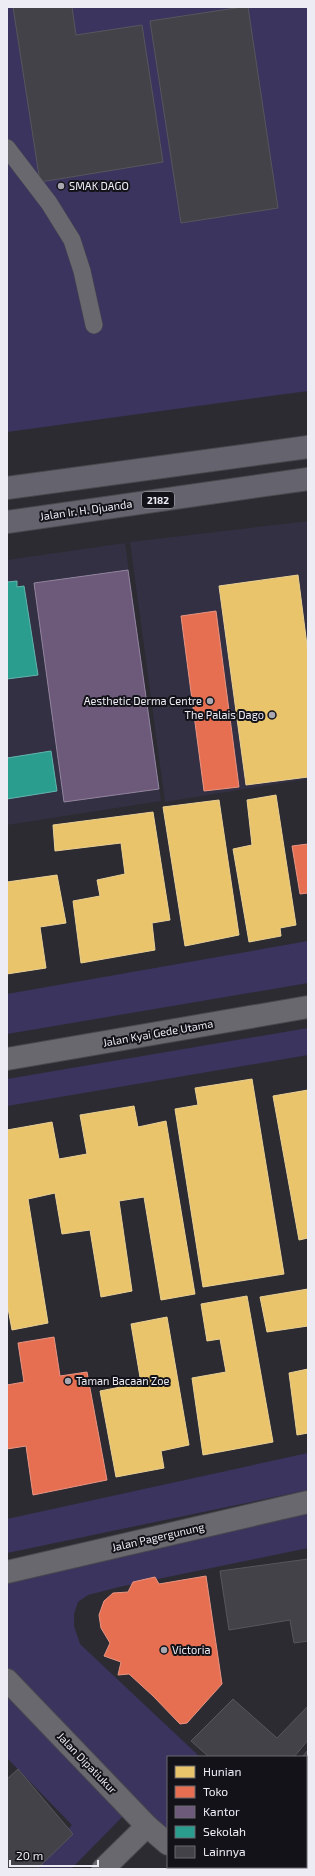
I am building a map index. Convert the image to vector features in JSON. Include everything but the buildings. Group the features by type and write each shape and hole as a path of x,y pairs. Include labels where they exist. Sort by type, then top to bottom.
{"main road":[{"path":"7,488 308,448"},
{"name":"Jalan Ir. H. Djuanda","path":"7,522 308,479"}],"street":[{"name":"Jalan Kyai Gede Utama","path":"7,1058 308,1007"},
{"name":"Jalan Pagergunung","path":"7,1572 308,1502"},
{"name":"Jalan Dipatiukur","path":"7,1680 147,1826 167,1843"},
{"path":"103,1869 147,1826"}],"lane":[{"path":"7,148 49,203 72,240 82,271 94,325"}],"shaded area":[{"path":"7,7 308,7 308,391 7,432"},
{"path":"308,521 308,779 165,802 130,542"},
{"path":"125,543 161,801 7,825 7,560"},
{"path":"308,941 308,983 7,1034 7,994"},
{"path":"308,1028 308,1055 7,1106 7,1079"},
{"path":"308,1453 308,1490 7,1553 7,1519"},
{"path":"308,1509 308,1548 119,1587 88,1595 78,1602 74,1614 74,1626 80,1644 199,1756 167,1756 167,1832 7,1674 7,1574"},
{"path":"7,1685 127,1812 71,1869 29,1869 72,1825 7,1758"},
{"path":"307,1858 308,1859 308,1869 208,1868 307,1868"}],"place":[{"name":"SMAK DAGO","path":"61,186"},
{"name":"Aesthetic Derma Centre","path":"210,701"},
{"name":"The Palais Dago","path":"272,715"},
{"name":"Taman Bacaan Zoe","path":"68,1381"},
{"name":"Victoria","path":"164,1650"}]}
